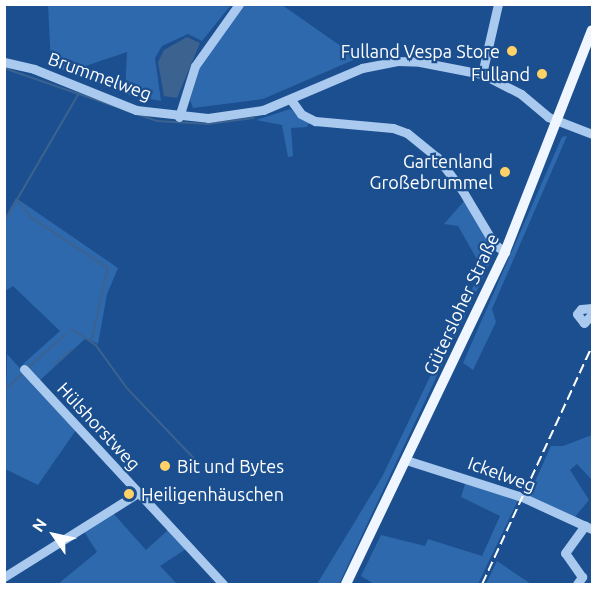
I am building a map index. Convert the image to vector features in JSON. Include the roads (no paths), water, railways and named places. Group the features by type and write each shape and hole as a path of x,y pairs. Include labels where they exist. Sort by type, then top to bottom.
{"main road":[{"name":"Gütersloher Straße","path":"346,585 505,252 592,30"}],"street":[{"path":"179,117 195,66 238,4"},
{"path":"482,74 498,4"},
{"name":"Brummelweg","path":"4,62 34,69 120,105 179,117 233,116 291,100 362,68 397,61 482,74 521,94 558,121 592,134"},
{"path":"291,100 301,114 315,121 393,128 407,133 437,158 462,190 494,244 505,252"},
{"path":"592,308 577,314 584,323 592,314"},
{"name":"Hülshorstweg","path":"24,369 223,585"},
{"name":"Ickelweg","path":"406,460 522,497 589,527 565,553 582,577 577,585"},
{"path":"4,577 138,493"}],"waterway":[{"path":"4,68 157,121 208,124 254,118"},
{"path":"4,222 78,95"},
{"path":"17,200 32,218 108,268 92,341"},
{"path":"72,329 96,345 128,389 194,458"},
{"path":"28,368 67,333"},
{"path":"54,365 71,350"},
{"path":"4,391 22,374"}],"railway":[{"path":"482,584 592,346"}],"place":[{"name":"Fulland Vespa Store","path":"512,51"},
{"name":"Fulland","path":"542,74"},
{"name":"Gartenland Großebrummel","path":"505,172"},
{"name":"Bit und Bytes","path":"165,466"},
{"name":"Heiligenhäuschen","path":"129,494"}]}
